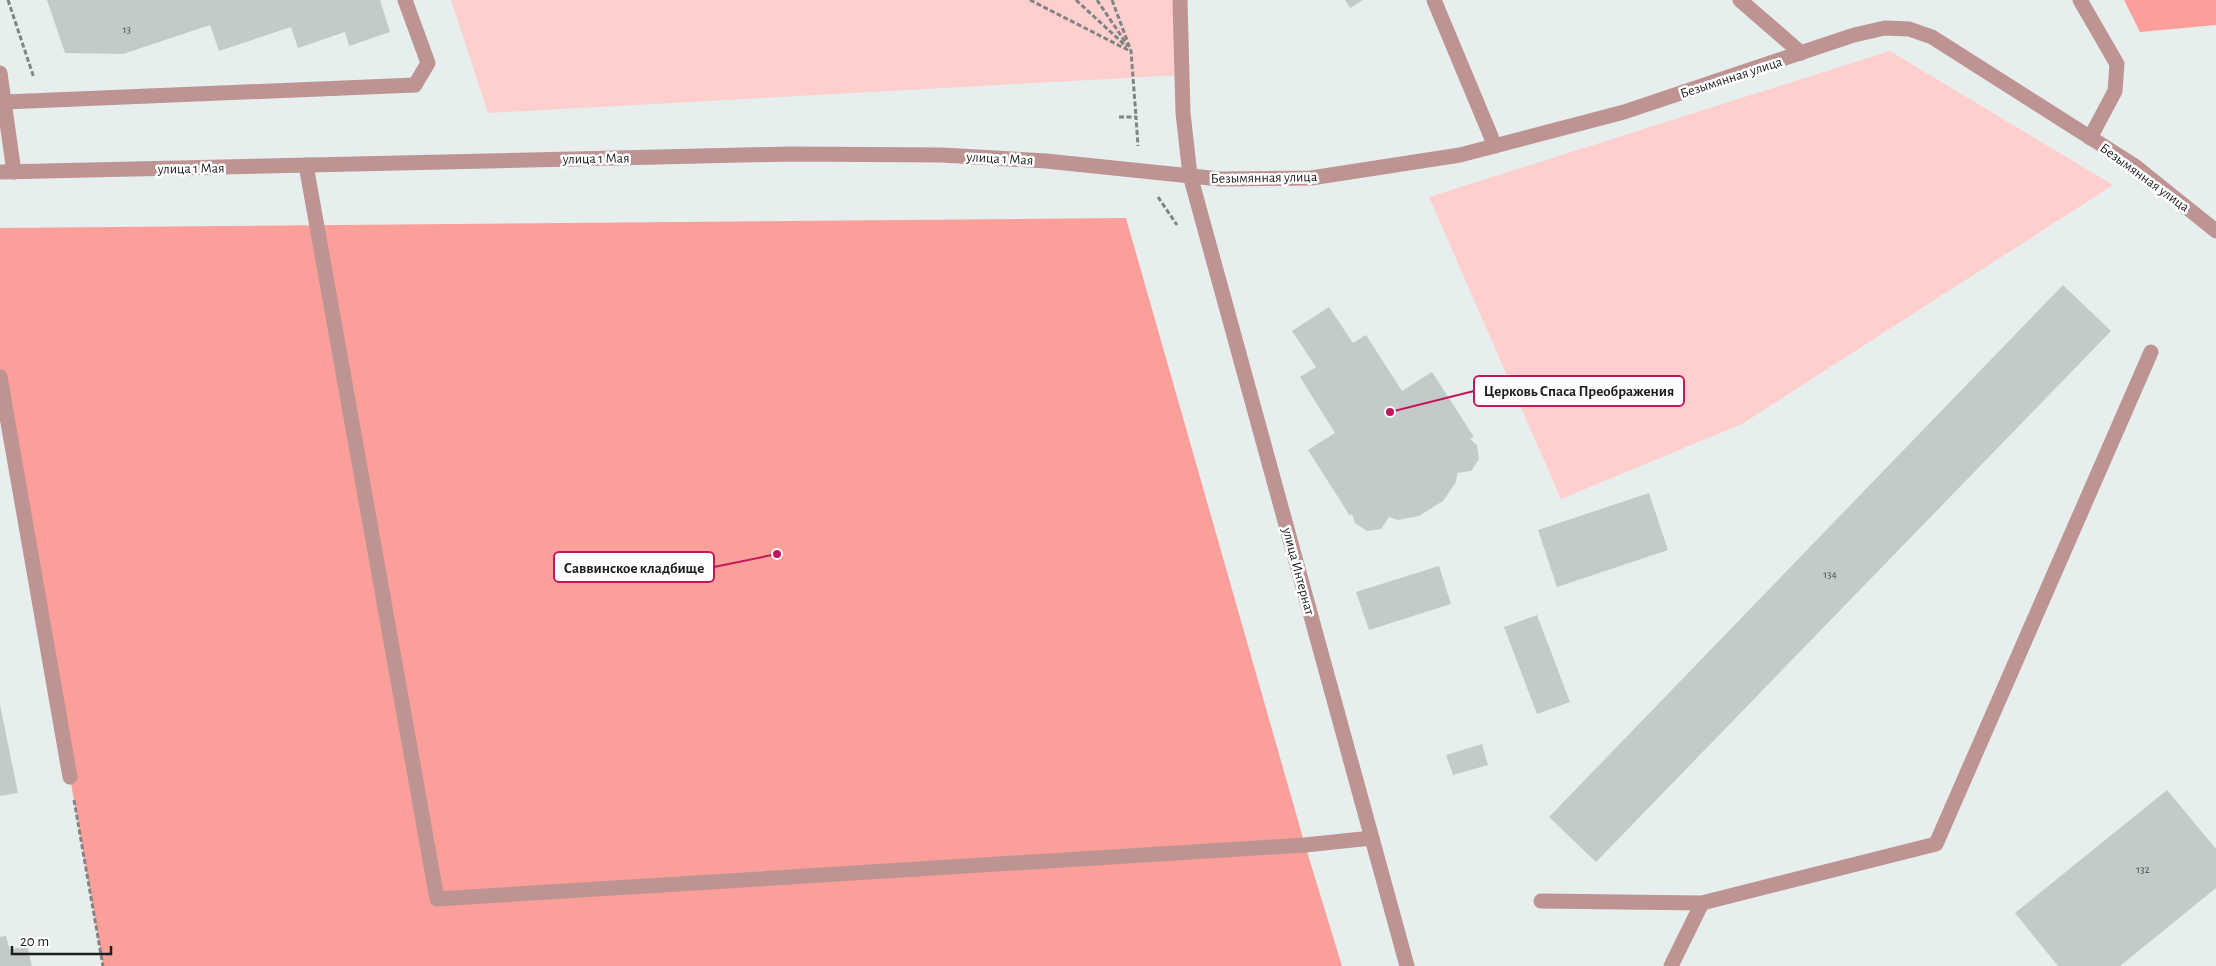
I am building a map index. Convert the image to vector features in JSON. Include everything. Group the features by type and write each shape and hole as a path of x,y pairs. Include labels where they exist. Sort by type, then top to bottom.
{"street":[{"path":"5,102 415,85 428,64 405,0"},
{"name":"улица Интернат","path":"1180,0 1183,113 1190,176 1407,966"},
{"path":"1434,0 1494,146"},
{"path":"1740,0 1801,53"},
{"path":"2080,0 2117,64 2116,91 2090,138"},
{"name":"Безымянная улица","path":"1190,176 1220,179 1311,178 1460,155 1624,112 1854,35 1877,30 1909,29 1932,37 2135,166 2216,231"},
{"path":"0,73 5,102 7,172"},
{"name":"улица 1 Мая","path":"7,172 790,154 942,155 1046,161 1190,176"},
{"path":"306,165 437,899 1305,845 1372,838"},
{"path":"1541,901 1702,903 1936,844 2151,352"},
{"path":"0,377 70,777"},
{"path":"1670,966 1702,903"}],"path":[{"path":"8,0 34,80"},
{"path":"1030,0 1131,51"},
{"path":"1076,0 1131,51"},
{"path":"1097,0 1131,51"},
{"path":"1112,0 1131,51 1140,170 1179,228"},
{"path":"1119,116 1136,117"},
{"path":"70,777 103,966"}],"shaded area":[{"path":"451,0 1180,0 1182,75 488,113"},
{"path":"2124,0 2216,0 2216,25 2140,32"},
{"path":"1890,51 2113,185 1742,424 1561,499 1429,197"},
{"path":"1126,218 1305,845 1342,966 103,966 0,378 0,228"}],"building":[{"path":"47,0 380,0 390,32 349,46 345,32 298,48 291,27 219,51 210,25 123,54 65,53"},
{"path":"1345,0 1363,0 1350,8"},
{"path":"2063,285 2111,331 1596,862 1549,817"},
{"path":"1329,307 1353,343 1366,335 1402,391 1432,372 1474,437 1470,439 1477,445 1479,459 1471,471 1457,473 1456,482 1443,501 1419,516 1398,520 1389,517 1381,529 1367,531 1355,523 1352,514 1350,516 1308,450 1335,433 1300,377 1316,367 1292,331"},
{"path":"1649,493 1668,550 1557,587 1538,530"},
{"path":"1439,566 1451,604 1369,630 1356,592"},
{"path":"1537,615 1570,702 1537,714 1504,627"},
{"path":"0,705 18,793 0,796"},
{"path":"1482,744 1488,765 1453,775 1446,755"},
{"path":"2167,790 2216,849 2216,888 2120,966 2058,966 2015,913"},
{"path":"6,936 10,950 27,945 32,966 0,966 0,937"}],"place":[{"name":"Церковь Спаса Преображения","path":"1390,412"},
{"name":"Саввинское кладбище","path":"777,554"}]}
